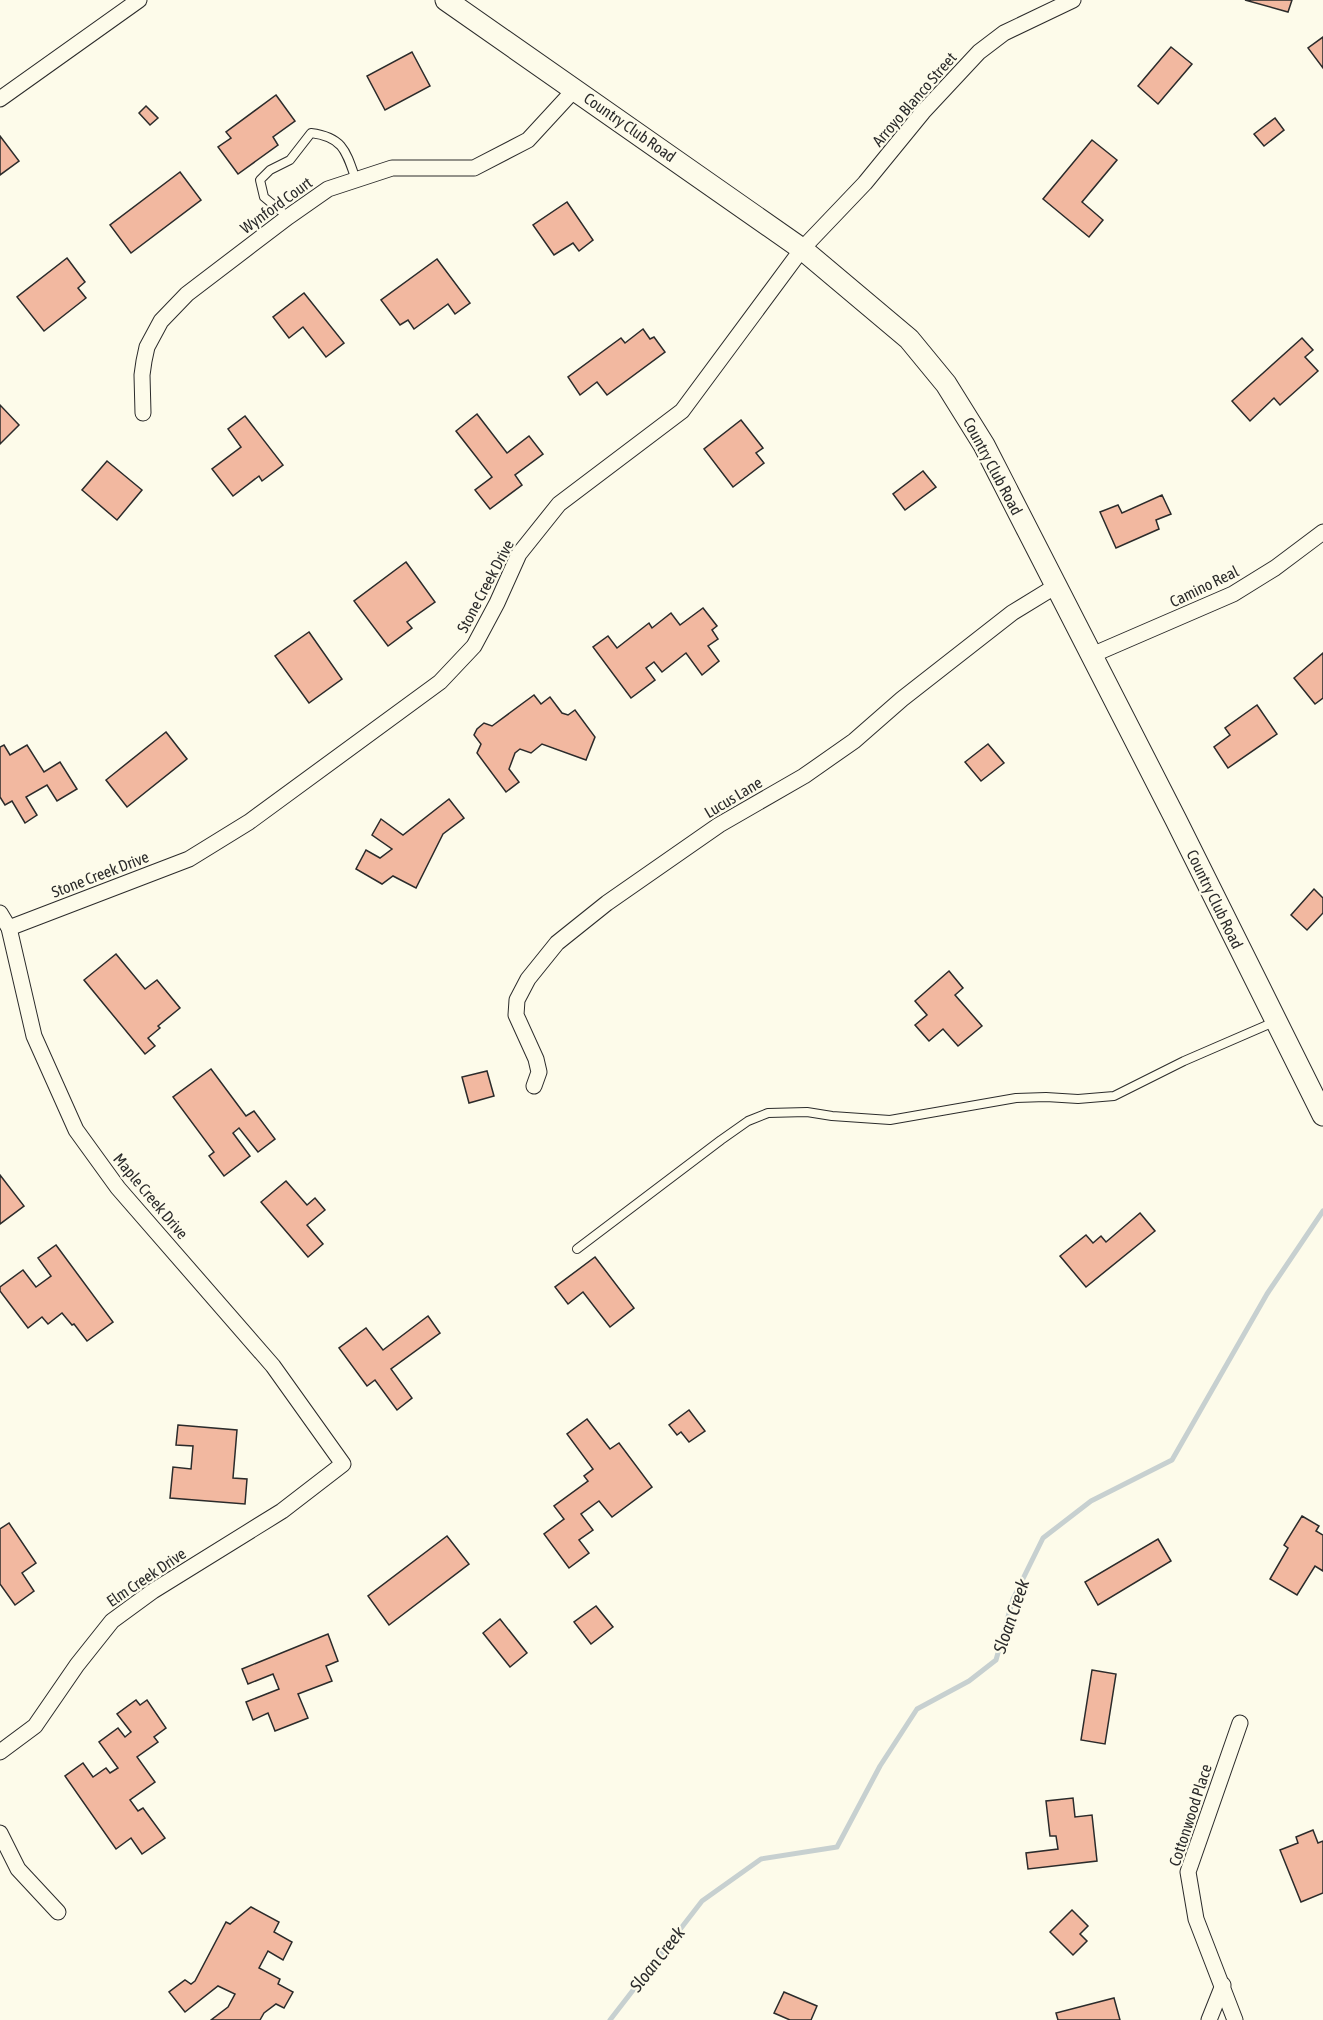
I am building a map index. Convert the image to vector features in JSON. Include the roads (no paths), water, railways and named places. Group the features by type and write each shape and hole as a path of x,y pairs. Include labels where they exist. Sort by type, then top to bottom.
{"main road":[{"name":"Country Club Road","path":"446,0 802,249 909,339 946,384 984,445 1323,1115"}],"street":[{"path":"0,99 139,0"},
{"name":"Arroyo Blanco Street","path":"802,249 865,183 923,112 979,52 1004,33 1073,0"},
{"name":"Wynford Court","path":"143,413 144,361 147,347 160,321 187,294 288,217 328,189 392,168 474,168 528,140 575,89"},
{"name":"Stone Creek Drive","path":"9,928 189,859 249,822 440,682 474,646 498,603 519,554 559,504 682,411 802,249"},
{"name":"Camino Real","path":"1092,655 1233,594 1275,568 1323,532"},
{"name":"Lucus Lane","path":"534,1086 539,1072 536,1059 516,1016 517,1000 528,979 557,943 607,903 719,825 804,776 854,741 902,699 1012,613 1056,586"},
{"name":"Maple Creek Drive","path":"0,913 9,928 34,1036 76,1130 118,1188 273,1366 343,1464"},
{"name":"Elm Creek Drive","path":"0,1752 35,1726 77,1665 112,1621 153,1592 282,1511 343,1464"},
{"name":"Cottonwood Place","path":"1235,2020 1196,1919 1188,1872 1240,1723"},
{"path":"0,1833 18,1869 58,1912"},
{"path":"1209,2020 1223,1985"}],"lane":[{"path":"288,217 264,197 260,180 270,170 290,160 311,133 327,135 343,148 356,180"},
{"path":"577,1249 721,1140 748,1121 768,1113 807,1112 890,1120 1016,1098 1046,1096 1078,1099 1114,1096 1184,1061 1276,1022"}],"waterway":[{"name":"Sloan Creek","path":"610,2020 702,1901 761,1859 837,1847 880,1766 917,1709 969,1681 996,1660 1013,1599 1043,1538 1091,1501 1172,1460 1267,1294 1323,1211"}]}
